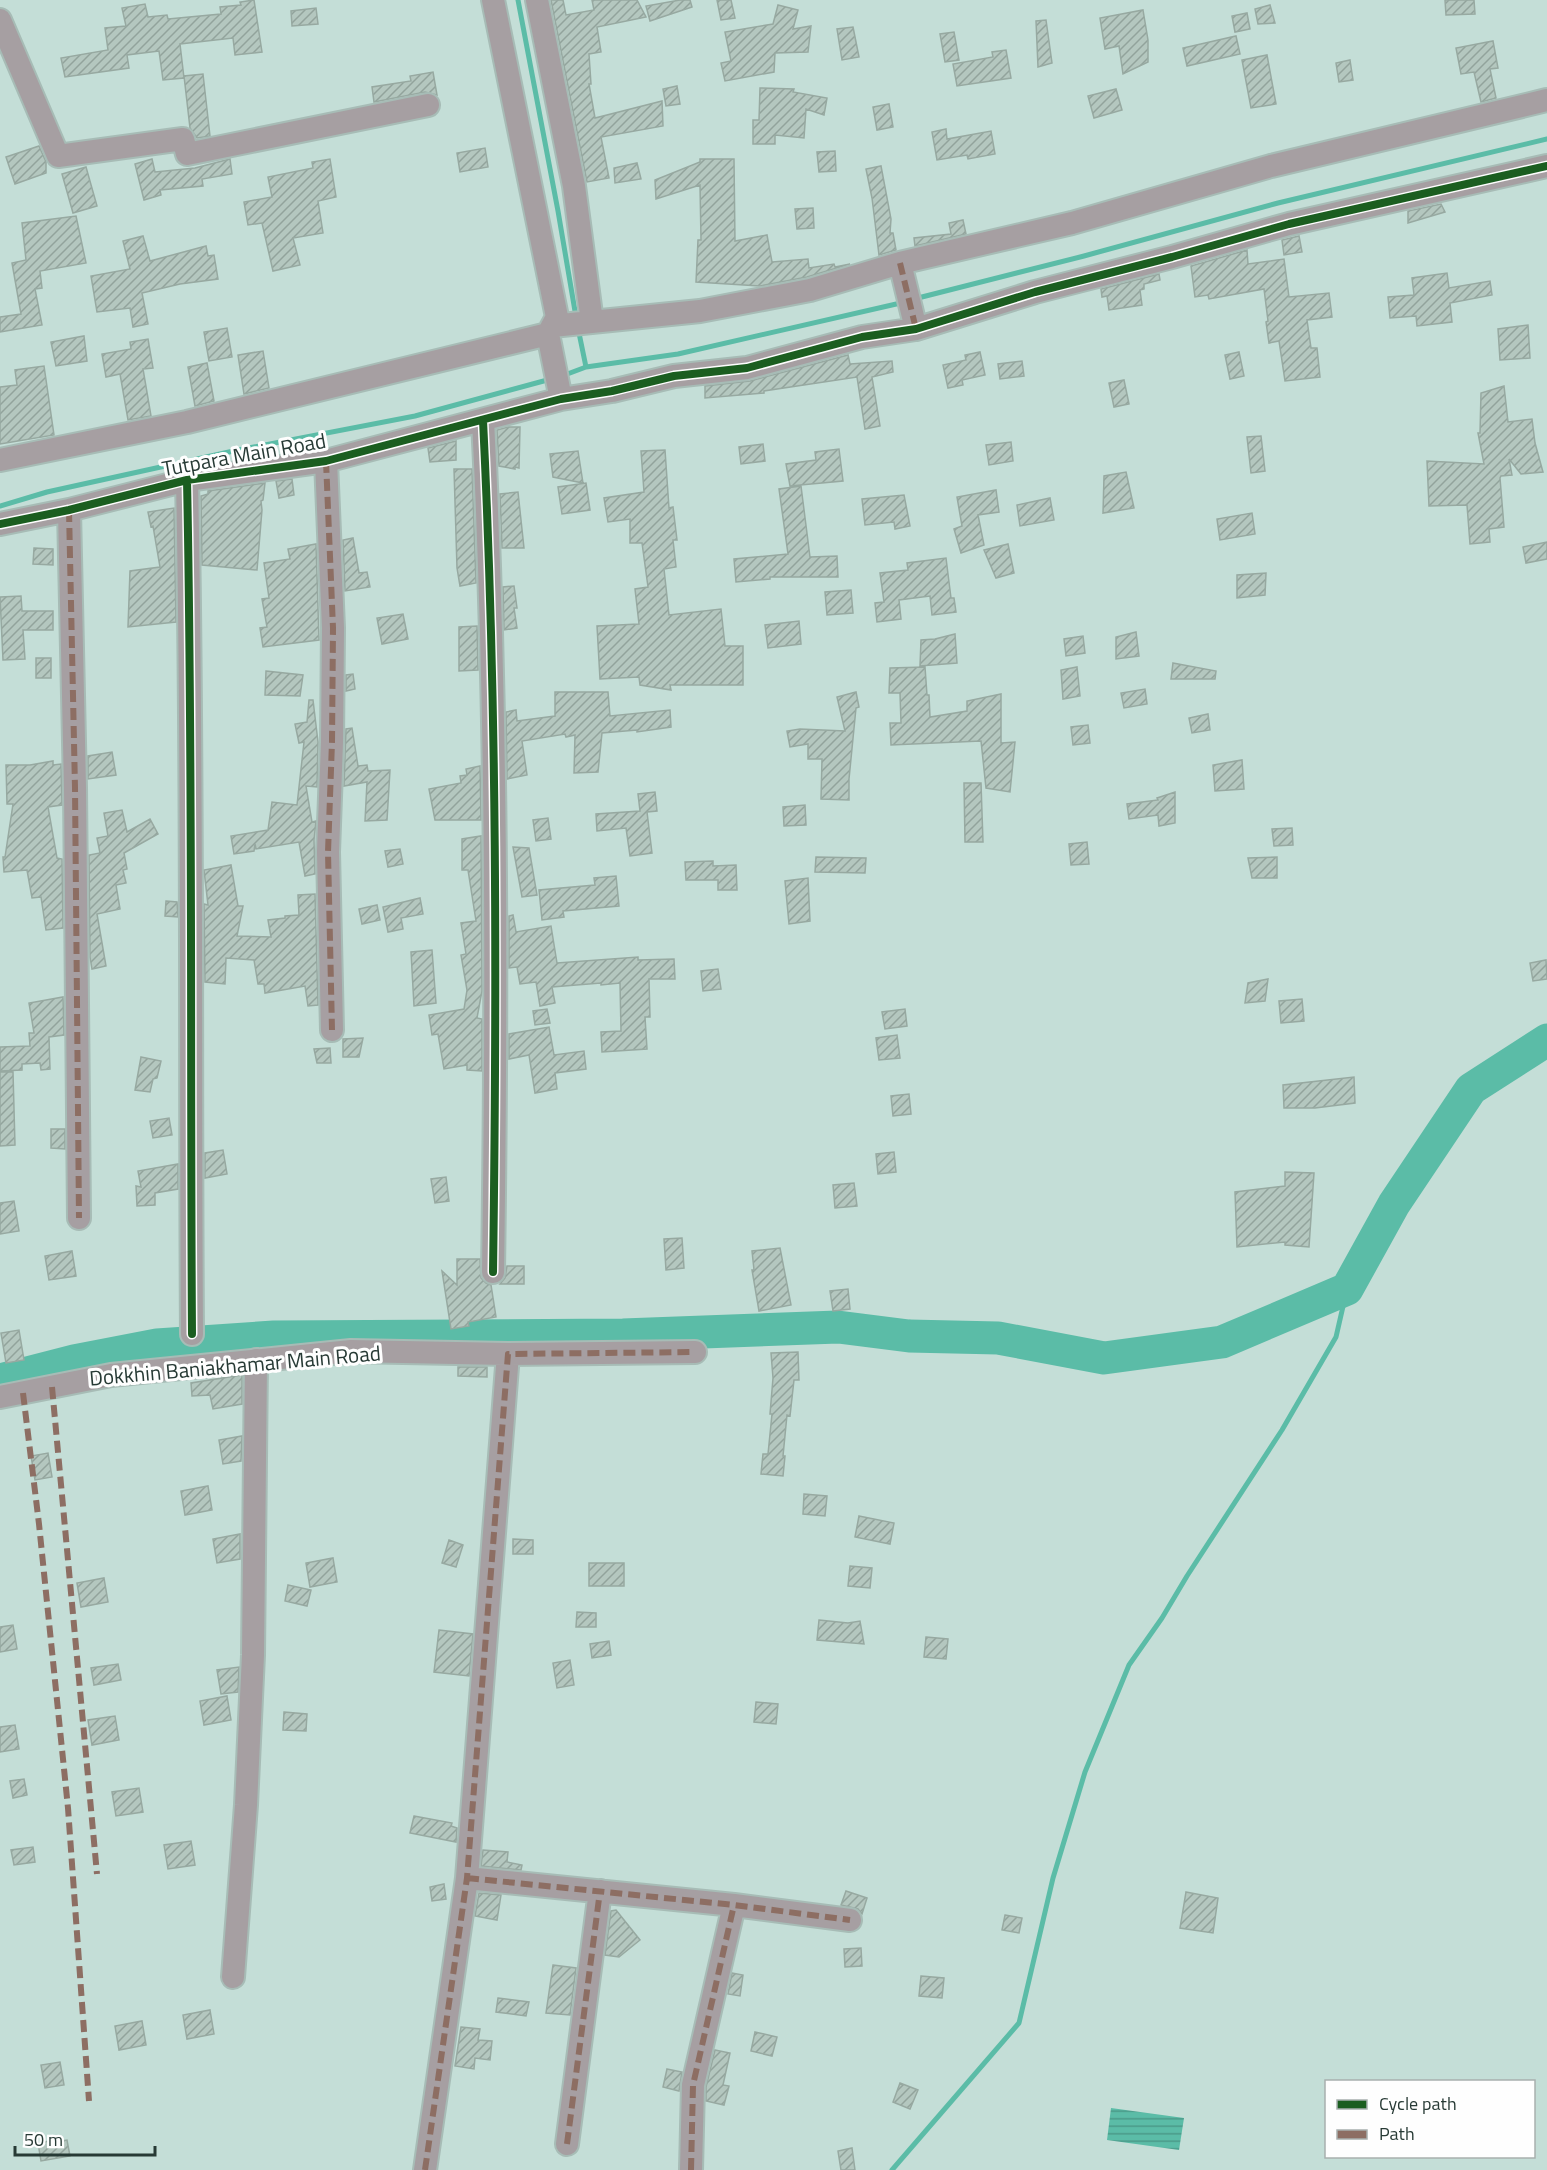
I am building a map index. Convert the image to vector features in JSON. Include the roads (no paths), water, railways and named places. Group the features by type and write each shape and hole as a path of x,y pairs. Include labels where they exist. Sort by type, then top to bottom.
{"street":[{"path":"492,0 557,317 550,330 561,399"},
{"path":"537,0 574,186 592,322"},
{"path":"0,20 58,156 183,139 187,154 428,105"},
{"path":"0,460 187,422 550,330 592,322 700,311 810,290 900,263 1072,223 1271,166 1547,100"},
{"name":"Tutpara Main Road","path":"0,524 69,510 187,480 326,461 561,399 612,391 674,376 747,368 862,337 915,329 1035,292 1289,224 1547,166"},
{"path":"900,263 915,329"},
{"path":"483,420 491,573 494,800 493,1272"},
{"path":"326,461 333,628 328,852 332,1030"},
{"path":"187,480 191,684 192,1334"},
{"path":"69,510 75,776 79,1218"},
{"name":"Dokkhin Baniakhamar Main Road","path":"0,1397 111,1374 351,1351 508,1354 695,1352"},
{"path":"425,2170 467,1878 508,1354"},
{"path":"233,1977 246,1805 253,1655 256,1360"},
{"path":"467,1878 734,1905 850,1920"},
{"path":"567,2144 600,1891"},
{"path":"691,2170 693,2085 734,1905"}],"waterway":[{"path":"518,0 576,317"},
{"path":"914,299 1278,203 1547,139"},
{"path":"562,376 586,367 678,354 905,302"},
{"path":"579,333 586,367"},
{"path":"0,506 47,492 238,450 415,416 551,379"},
{"path":"0,1380 74,1361 157,1345 274,1337 623,1335 838,1327 909,1336 998,1338 1104,1358 1222,1342 1347,1289 1394,1204 1471,1089 1547,1040"},
{"path":"892,2170 1019,2023 1053,1878 1085,1772 1129,1665 1162,1618 1282,1430 1336,1337 1347,1289"}]}
